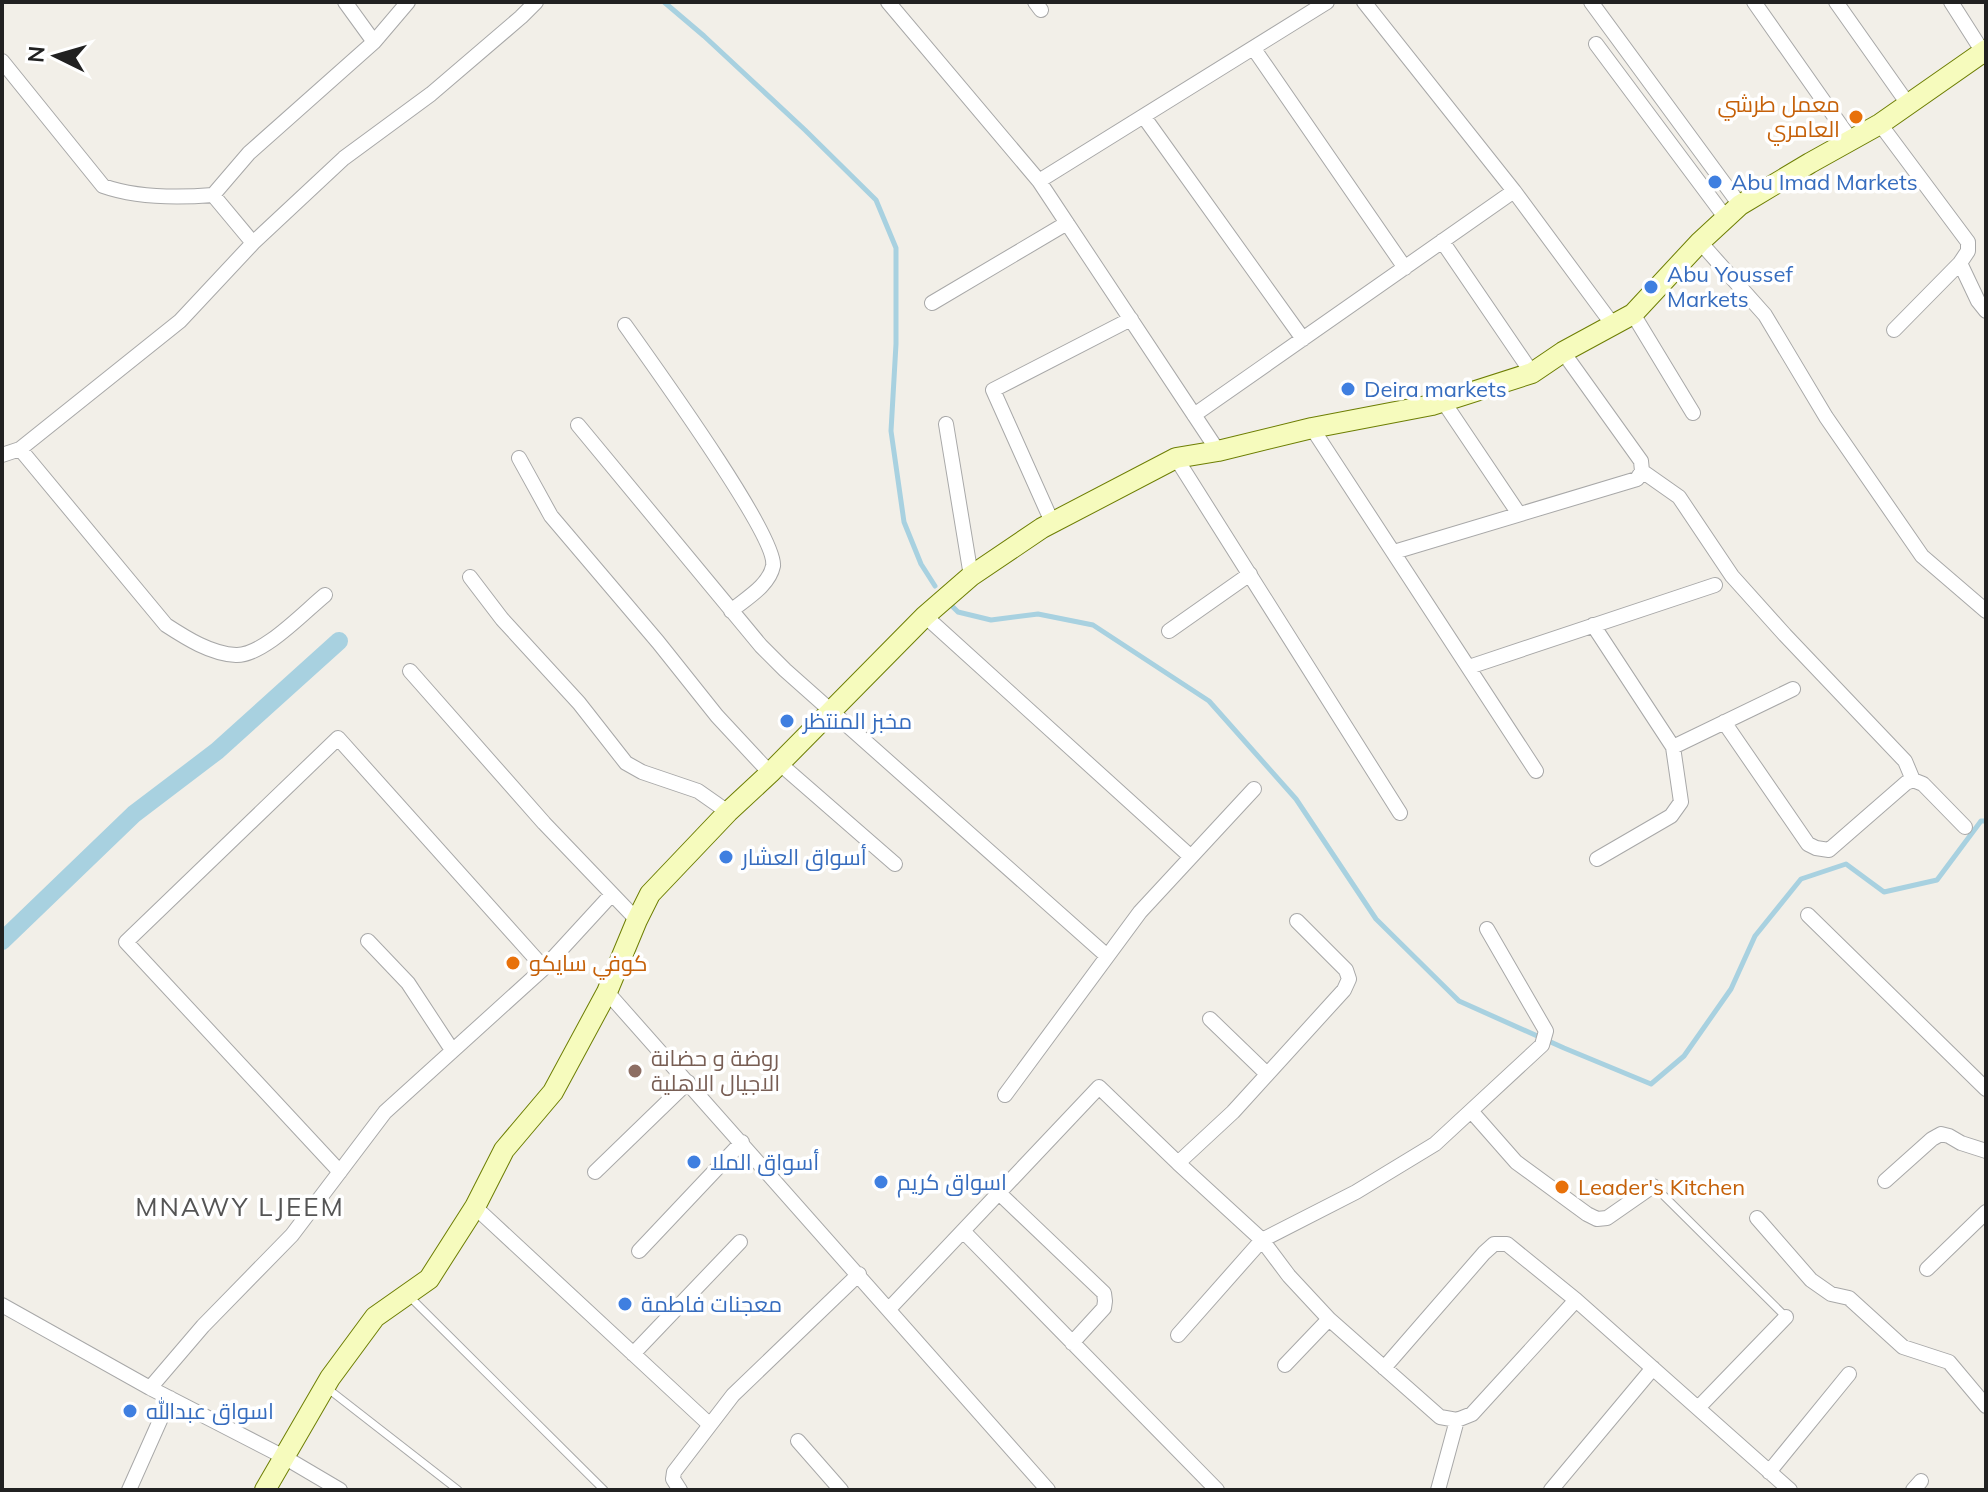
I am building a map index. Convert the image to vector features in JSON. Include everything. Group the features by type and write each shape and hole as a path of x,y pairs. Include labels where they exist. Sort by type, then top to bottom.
{"street":[{"path":"345,2 374,42"},
{"path":"2,61 103,186 117,191 170,197 213,195 249,153 374,42 408,2"},
{"path":"3,454 20,449 180,321 253,243 344,158 431,94 536,2"},
{"path":"888,2 1039,181 1218,451"},
{"path":"1039,181 1327,2"},
{"path":"1364,2 1514,191 1613,325"},
{"path":"1591,2 1732,211"},
{"path":"1754,2 1851,140"},
{"path":"1836,2 1908,104"},
{"path":"265,1490 325,1386 375,1317 429,1279 475,1207 504,1150 553,1092 607,992 650,894 925,616 971,576 1052,522 1176,458 1432,405 1532,373 1563,352 1633,314 1732,211 1880,124 1985,53 1951,2"},
{"path":"1596,44 1732,211"},
{"path":"1254,49 1405,268"},
{"path":"1144,117 1303,339"},
{"path":"1880,124 1968,242 1968,251 1960,263 1894,330"},
{"path":"1194,415 1514,191"},
{"path":"213,195 253,243"},
{"path":"932,303 1067,223"},
{"path":"1442,241 1532,373"},
{"path":"1700,242 1765,315 1826,417 1922,556 1986,611"},
{"path":"1960,263 1986,311"},
{"path":"1633,314 1693,413"},
{"path":"1052,522 993,390 1131,319"},
{"path":"625,325 740,496 771,552 773,565 768,578 731,611"},
{"path":"1394,552 1637,479 1642,471 1641,461 1563,352"},
{"path":"1443,401 1519,514"},
{"path":"946,424 971,576"},
{"path":"578,425 761,646 1107,956"},
{"path":"1312,428 1536,771"},
{"path":"20,449 166,625 206,648 237,655 254,650 325,595"},
{"path":"519,458 551,516 717,716 774,768 895,864"},
{"path":"1176,458 1400,813"},
{"path":"1642,471 1679,497 1732,576 1905,761 1913,780"},
{"path":"1169,631 1250,574"},
{"path":"470,577 502,619 579,703 626,763 642,772 698,791 728,812"},
{"path":"1469,667 1715,585"},
{"path":"925,616 1191,857"},
{"path":"1593,625 1673,747 1681,802 1671,816 1597,859"},
{"path":"410,671 544,823 637,920"},
{"path":"1673,747 1793,689"},
{"path":"1724,722 1808,844 1816,848 1829,850 1913,780 1923,784 1965,827"},
{"path":"340,1172 126,942 338,738 544,968"},
{"path":"1005,1095 1140,912 1254,789"},
{"path":"150,1388 203,1326 292,1235 385,1112 544,968 612,894"},
{"path":"1808,915 1986,1089"},
{"path":"1178,1163 1233,1112 1344,990 1349,979 1346,970 1297,921"},
{"path":"1178,1335 1262,1240 1346,1197 1435,1144 1472,1112 1544,1038 1487,929"},
{"path":"368,941 408,983 452,1050"},
{"path":"607,992 1048,1490"},
{"path":"1210,1019 1267,1074"},
{"path":"595,1172 688,1082"},
{"path":"889,1309 1099,1087 1262,1240 1289,1276 1329,1319 1440,1417 1457,1420 1472,1414 1576,1300"},
{"path":"1472,1112 1516,1162 1597,1219 1607,1218 1653,1186"},
{"path":"1885,1181 1941,1134 1986,1151"},
{"path":"639,1251 742,1142"},
{"path":"999,1193 1104,1293 1104,1308 1072,1343"},
{"path":"475,1207 710,1425"},
{"path":"1927,1269 1986,1212"},
{"path":"1757,1218 1811,1280 1831,1294 1849,1298 1903,1347 1949,1362 1986,1406"},
{"path":"963,1231 1217,1490"},
{"path":"633,1354 740,1242"},
{"path":"1384,1368 1484,1253 1494,1244 1507,1244 1576,1300 1790,1490"},
{"path":"680,1490 673,1479 674,1472 733,1395 859,1274"},
{"path":"2,1305 340,1490"},
{"path":"1698,1408 1786,1317"},
{"path":"1285,1365 1329,1319"},
{"path":"1551,1490 1653,1368"},
{"path":"1769,1472 1849,1374"},
{"path":"129,1490 170,1398"},
{"path":"1438,1490 1457,1420"},
{"path":"798,1441 841,1490"}],"lane":[{"path":"1653,1186 1786,1317"},
{"path":"407,1295 604,1490"},
{"path":"325,1386 458,1490"}],"waterway":[{"path":"664,2 805,130 876,200 896,248 896,344 891,431 904,522 921,564 935,586"},
{"path":"951,605 958,612 991,620 1038,614 1093,625 1209,701 1296,799 1376,919 1459,1001 1651,1084 1684,1056 1731,989 1755,936 1801,879 1846,864 1884,892 1937,880 1981,821 1986,821"},
{"path":"2,941 134,814 217,751 339,641"}],"place":[{"name":"معمل طرشي العامري","path":"1856,117"},
{"name":"Abu Imad Markets","path":"1715,182"},
{"name":"Abu Youssef Markets","path":"1651,287"},
{"name":"Deira markets","path":"1348,389"},
{"name":"مخبز المنتظر","path":"787,721"},
{"name":"أسواق العشار","path":"726,857"},
{"name":"كوفي سايكو","path":"513,963"},
{"name":"روضة و حضانة الاجيال الاهلية","path":"635,1071"},
{"name":"أسواق الملا","path":"694,1162"},
{"name":"اسواق كريم","path":"881,1182"},
{"name":"Leader's Kitchen","path":"1562,1187"},
{"name":"معجنات فاطمة","path":"625,1304"},
{"name":"اسواق عبدالله","path":"130,1411"}],"district":[{"name":"MNAWY LJEEM","path":"240,1207"}]}
